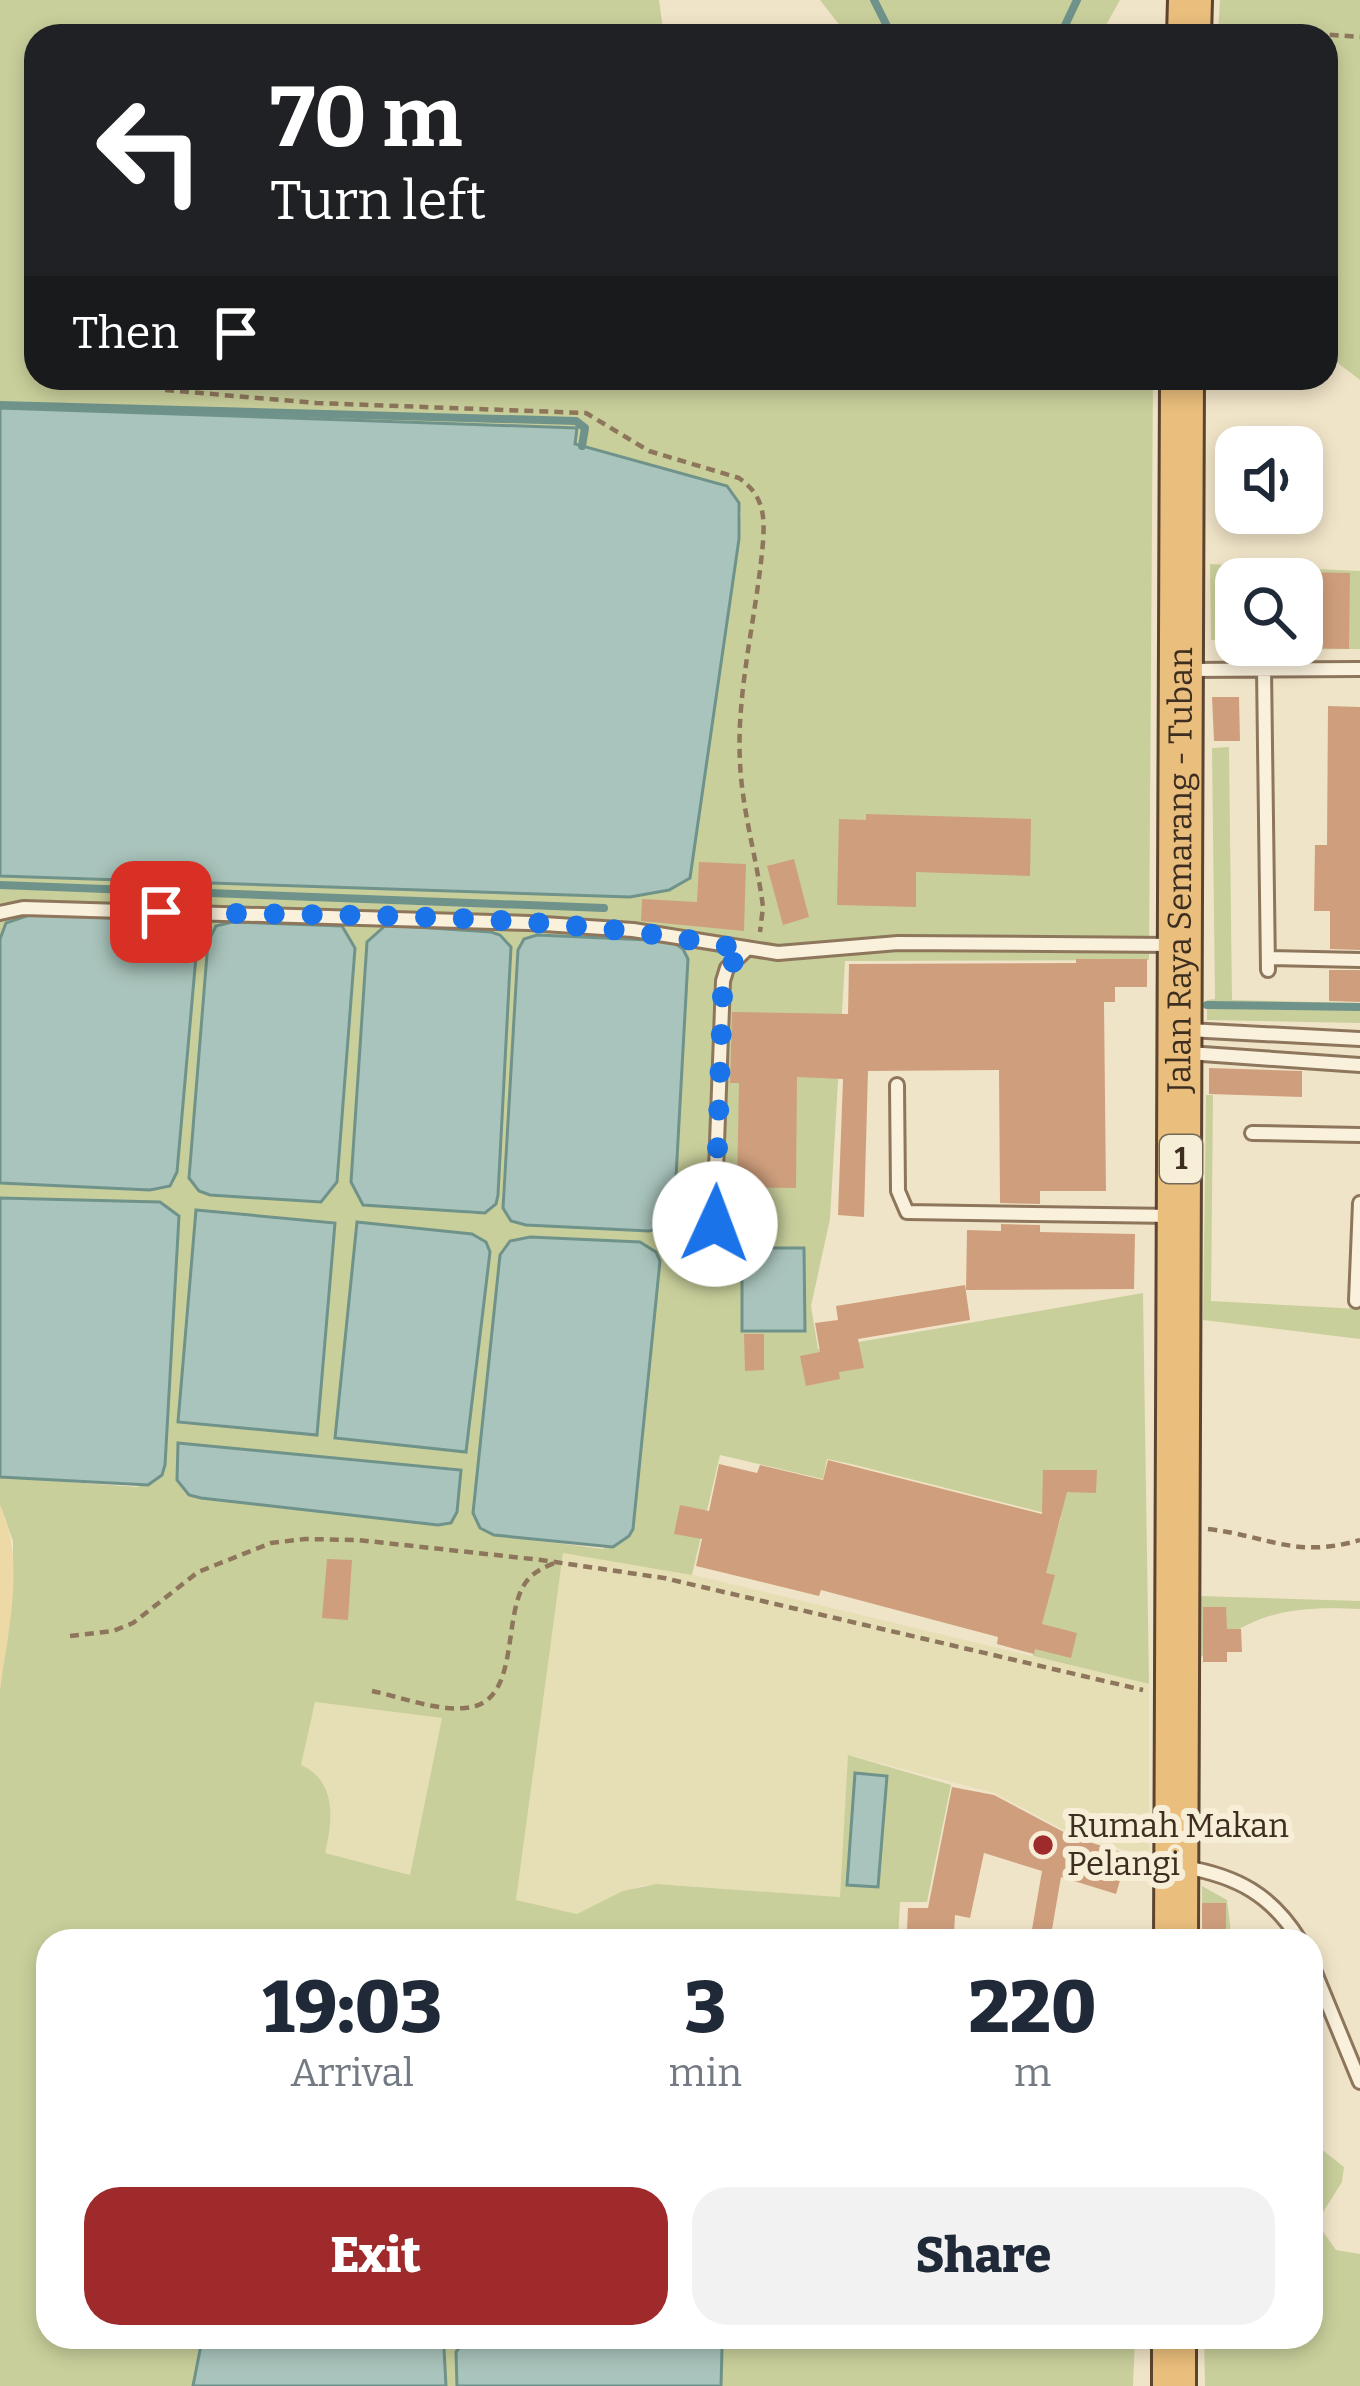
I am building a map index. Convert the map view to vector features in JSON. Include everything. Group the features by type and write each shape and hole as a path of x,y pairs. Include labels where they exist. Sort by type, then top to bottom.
{"highway":[{"name":"Jalan Raya Semarang - Tuban","path":"1177,1929 1181,390"},
{"path":"1174,2349 1174,2386"}],"lane":[{"path":"1264,669 1268,964 1360,960"},
{"path":"1178,670 1360,669"},
{"path":"0,913 23,908 529,923 633,930 778,953 898,943 1182,945"},
{"path":"715,1224 723,981 727,968 746,950"},
{"path":"1181,1041 1360,1039"},
{"path":"1181,1041 1360,1066"},
{"path":"898,1085 898,1191 908,1211 1180,1216"},
{"path":"1252,1133 1360,1135"},
{"path":"1356,1301 1360,1204"},
{"path":"1177,1866 1245,1884 1283,1914 1292,1929"},
{"path":"1323,1992 1360,2082"}],"path":[{"path":"1190,20 1230,24"},
{"path":"165,391 316,404 586,413 650,451 739,478 751,487 760,498 764,532 740,760 763,908 761,929 746,950"},
{"path":"1179,1525 1223,1530 1288,1548 1360,1540"},
{"path":"70,1636 113,1631 133,1623 198,1573 271,1543 358,1540 664,1578 1178,1697"},
{"path":"372,1690 448,1707 481,1705 491,1697 504,1671 518,1597 537,1571 557,1562"}],"shaded area":[{"path":"563,1553 656,1566 1149,1684 1149,1857 1074,1835 994,1793 849,1755 841,1897 656,1884 640,1886 577,1914 516,1900"},
{"path":"314,1702 442,1718 410,1875 325,1853 330,1802 301,1765"}],"green space":[{"path":"0,0 659,0 662,24 24,24 24,390 1153,390 1149,960 845,961 830,1219 811,1306 818,1349 1143,1293 1149,1684 1033,1656 1042,1582 1061,1517 827,1459 823,1479 720,1455 692,1575 563,1553 516,1900 577,1914 623,1891 656,1884 840,1897 848,1755 951,1785 927,1902 900,1902 899,1929 36,1929 36,2349 200,2349 193,2386 0,2386 0,1690 13,1541 0,1505 0,1477 138,1487 160,1202 0,1198 0,1183 150,1190 170,1186 14,917 6,922 0,939 0,876 630,897 685,882 692,871 741,513 713,481 575,444 576,428 0,408","holes":["386,925 491,932 511,947 498,1195 485,1212 471,1214 351,1182 367,942","521,944 688,959 671,1222 649,1231 518,1224 502,1199","518,1238 640,1242 604,1549 494,1535 480,1528 473,1513 500,1255","490,1252 466,1451 335,1437","742,1291 804,1331 742,1331","178,1444 460,1470 457,1512 445,1525 201,1498 189,1495 177,1480","315,1702 442,1718 410,1875 325,1853 330,1828 327,1791 301,1765","855,1774 886,1777 877,1887 847,1884"]},
{"path":"820,0 1120,0 1107,24 839,24"},
{"path":"1220,0 1360,0 1360,380 1338,363 1338,24 1219,24"},
{"path":"1210,564 1215,564 1215,640 1211,640"},
{"path":"1323,569 1360,571 1360,649 1323,649"},
{"path":"1229,747 1232,1000 1360,1003 1360,1023 1207,1020 1207,1000 1215,999 1212,748"},
{"path":"1206,1095 1213,1095 1211,1301 1360,1309 1360,1339 1203,1320"},
{"path":"1201,1596 1360,1601 1360,1609 1274,1615 1238,1630 1201,1657"},
{"path":"1202,1886 1227,1900 1231,1929 1202,1929"},
{"path":"1323,2150 1344,2167 1342,2182 1323,2212"},
{"path":"1323,2231 1336,2250 1360,2254 1360,2386 1205,2386 1204,2349 1323,2349"},
{"path":"444,2349 458,2349 457,2386 446,2386"},
{"path":"722,2349 1135,2349 1133,2386 721,2386"}],"sand":[{"path":"0,1505 14,1573 0,1690"}],"water":[{"path":"0,408 577,428 575,444 727,486 739,503 739,539 690,878 669,890 630,897 0,876"},
{"path":"32,914 175,921 192,929 197,945 177,1172 170,1186 150,1190 0,1183 0,939 6,923"},
{"path":"232,922 342,926 355,948 337,1182 321,1202 210,1195 199,1191 189,1178 208,942 216,926"},
{"path":"386,925 491,932 511,947 498,1195 496,1204 485,1213 363,1205 351,1182 367,942"},
{"path":"537,935 672,941 688,959 674,1213 665,1227 649,1231 526,1225 511,1221 503,1208 518,950 524,939"},
{"path":"0,1198 160,1202 179,1216 165,1465 162,1475 148,1485 0,1477"},
{"path":"196,1210 335,1223 317,1435 178,1422"},
{"path":"357,1222 472,1234 486,1242 490,1252 466,1452 335,1438"},
{"path":"530,1237 640,1242 656,1252 660,1261 633,1529 613,1547 494,1535 480,1528 473,1513 500,1255 510,1241"},
{"path":"742,1248 804,1248 805,1331 742,1331"},
{"path":"178,1443 461,1470 457,1512 451,1523 438,1525 201,1498 189,1495 177,1480"},
{"path":"855,1773 887,1776 878,1887 847,1885"},
{"path":"200,2349 444,2349 446,2386 193,2386"},
{"path":"722,2349 721,2386 457,2386 456,2352"}],"building":[{"path":"1323,572 1350,573 1349,649 1323,648"},
{"path":"1212,697 1239,697 1240,741 1214,741"},
{"path":"1328,706 1360,707 1360,950 1330,949 1330,911 1314,911 1315,845 1327,845"},
{"path":"866,814 1031,819 1030,876 916,872 916,907 837,905 839,819 866,820"},
{"path":"794,859 809,917 783,925 767,866"},
{"path":"699,862 746,864 744,931 641,921 642,899 697,902"},
{"path":"1076,959 1147,959 1147,987 1115,987 1115,1002 1104,1002 1106,1191 1040,1191 1040,1204 1000,1203 999,1070 868,1071 864,1217 838,1215 843,1079 797,1077 796,1188 737,1187 739,1083 730,1083 732,1012 848,1014 849,964 1076,963"},
{"path":"1329,970 1360,970 1360,1002 1329,1001"},
{"path":"1209,1068 1302,1071 1302,1097 1209,1094"},
{"path":"1001,1224 1040,1225 1040,1232 1135,1234 1134,1289 966,1290 967,1230 1001,1231"},
{"path":"965,1285 970,1320 858,1339 864,1368 806,1386 800,1356 820,1352 815,1323 838,1320 836,1306"},
{"path":"744,1334 764,1334 764,1370 745,1371"},
{"path":"828,1460 1042,1514 1043,1470 1097,1470 1096,1493 1067,1492 1046,1573 1055,1575 1042,1624 1077,1633 1071,1658 997,1644 998,1637 821,1590 819,1596 696,1566 702,1539 674,1534 680,1505 709,1511 719,1464 757,1473 760,1465 823,1480"},
{"path":"327,1559 352,1560 348,1620 322,1618"},
{"path":"1203,1607 1226,1607 1227,1629 1241,1629 1242,1652 1227,1652 1227,1662 1203,1662"},
{"path":"952,1787 994,1795 1073,1837 1128,1854 1116,1894 1061,1877 1052,1929 1032,1929 1042,1871 984,1853 970,1918 955,1915 954,1929 907,1929 908,1908 928,1908"},
{"path":"1202,1903 1226,1903 1226,1929 1202,1929"}],"waterway":[{"path":"874,0 886,24"},
{"path":"1066,24 1077,0"},
{"path":"0,405 576,421 585,428 582,446"},
{"path":"0,885 604,908"},
{"path":"1207,1005 1360,1007"}],"place":[{"name":"Rumah Makan Pelangi","path":"1043,1845"}],"route":[{"path":"161,912 529,923 633,930 746,950 727,968 723,981 715,1224"}]}
